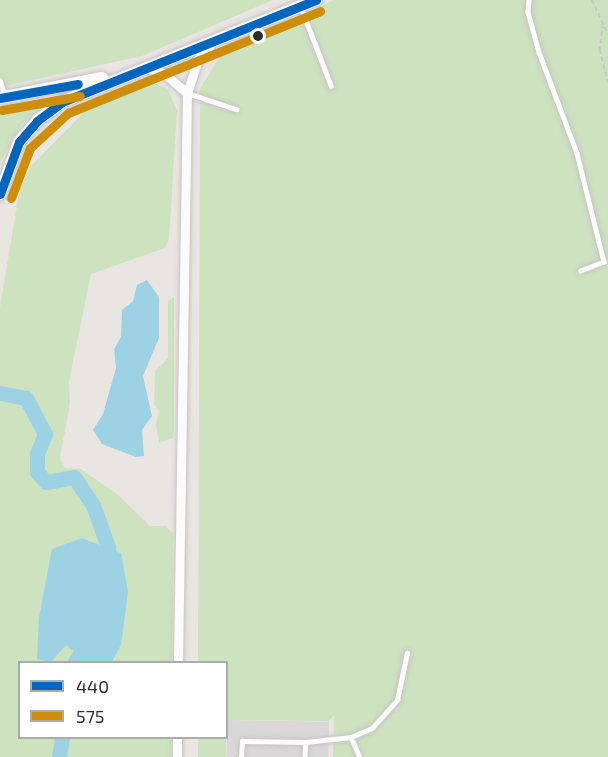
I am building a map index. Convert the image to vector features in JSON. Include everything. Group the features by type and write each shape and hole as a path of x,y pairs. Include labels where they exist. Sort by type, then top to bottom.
{"main road":[{"path":"0,194 19,142 48,111 146,68 211,44 316,0"},
{"path":"3,98 146,68"}],"street":[{"path":"178,661 187,93 198,59 211,44"},
{"path":"146,68 165,74 187,93"},
{"path":"177,739 177,757"}],"lane":[{"path":"529,0 528,12 539,52 577,153 604,262 581,271"},
{"path":"301,7 331,86"},
{"path":"0,80 3,98"},
{"path":"187,93 236,109"},
{"path":"241,757 242,741 306,742 351,737 372,728 397,699 407,653"},
{"path":"351,737 360,757"},
{"path":"305,757 306,742"}],"path":[{"path":"592,0 608,34"},
{"path":"603,24 600,50 608,83"}],"shaded area":[{"path":"228,720 329,722 328,757 226,757"}],"green space":[{"path":"0,0 273,0 142,56 0,87"},
{"path":"334,0 608,0 608,757 333,757 334,715 329,721 228,720 228,661 198,661 200,89 222,52"},
{"path":"154,83 168,89 177,111 169,239 165,248 91,274 69,381 70,403 60,458 65,468 81,469 117,494 150,526 166,526 173,534 172,661 113,661 121,645 121,553 82,538 43,598 39,617 73,650 68,661 18,661 18,739 171,739 171,757 0,757 0,307 20,188 31,166 89,107"},
{"path":"32,101 39,106 38,110 21,125 0,162 0,106"},
{"path":"174,297 174,431 173,438 159,443 156,425 159,411 154,404 155,371 168,358 168,301"},
{"path":"198,739 226,739 226,757 198,757"}],"water":[{"path":"147,280 159,297 159,338 143,376 152,416 142,430 144,456 136,457 102,444 93,430 103,414 116,368 114,349 121,337 122,310 133,301 137,285"},
{"path":"82,538 121,553 128,592 121,645 113,661 68,661 73,651 66,645 52,661 37,659 39,617 52,549"}],"waterway":[{"path":"0,393 26,398 45,434 37,454 37,472 46,482 74,477 93,505 108,547 105,568"},
{"path":"59,757 62,739"}],"transit line":[{"name":"440","path":"0,194 19,142 37,121 62,102 316,0"},
{"name":"575","path":"11,198 30,148 68,113 320,11"},
{"name":"440","path":"0,98 78,84"},
{"name":"575","path":"2,110 80,96"}]}
